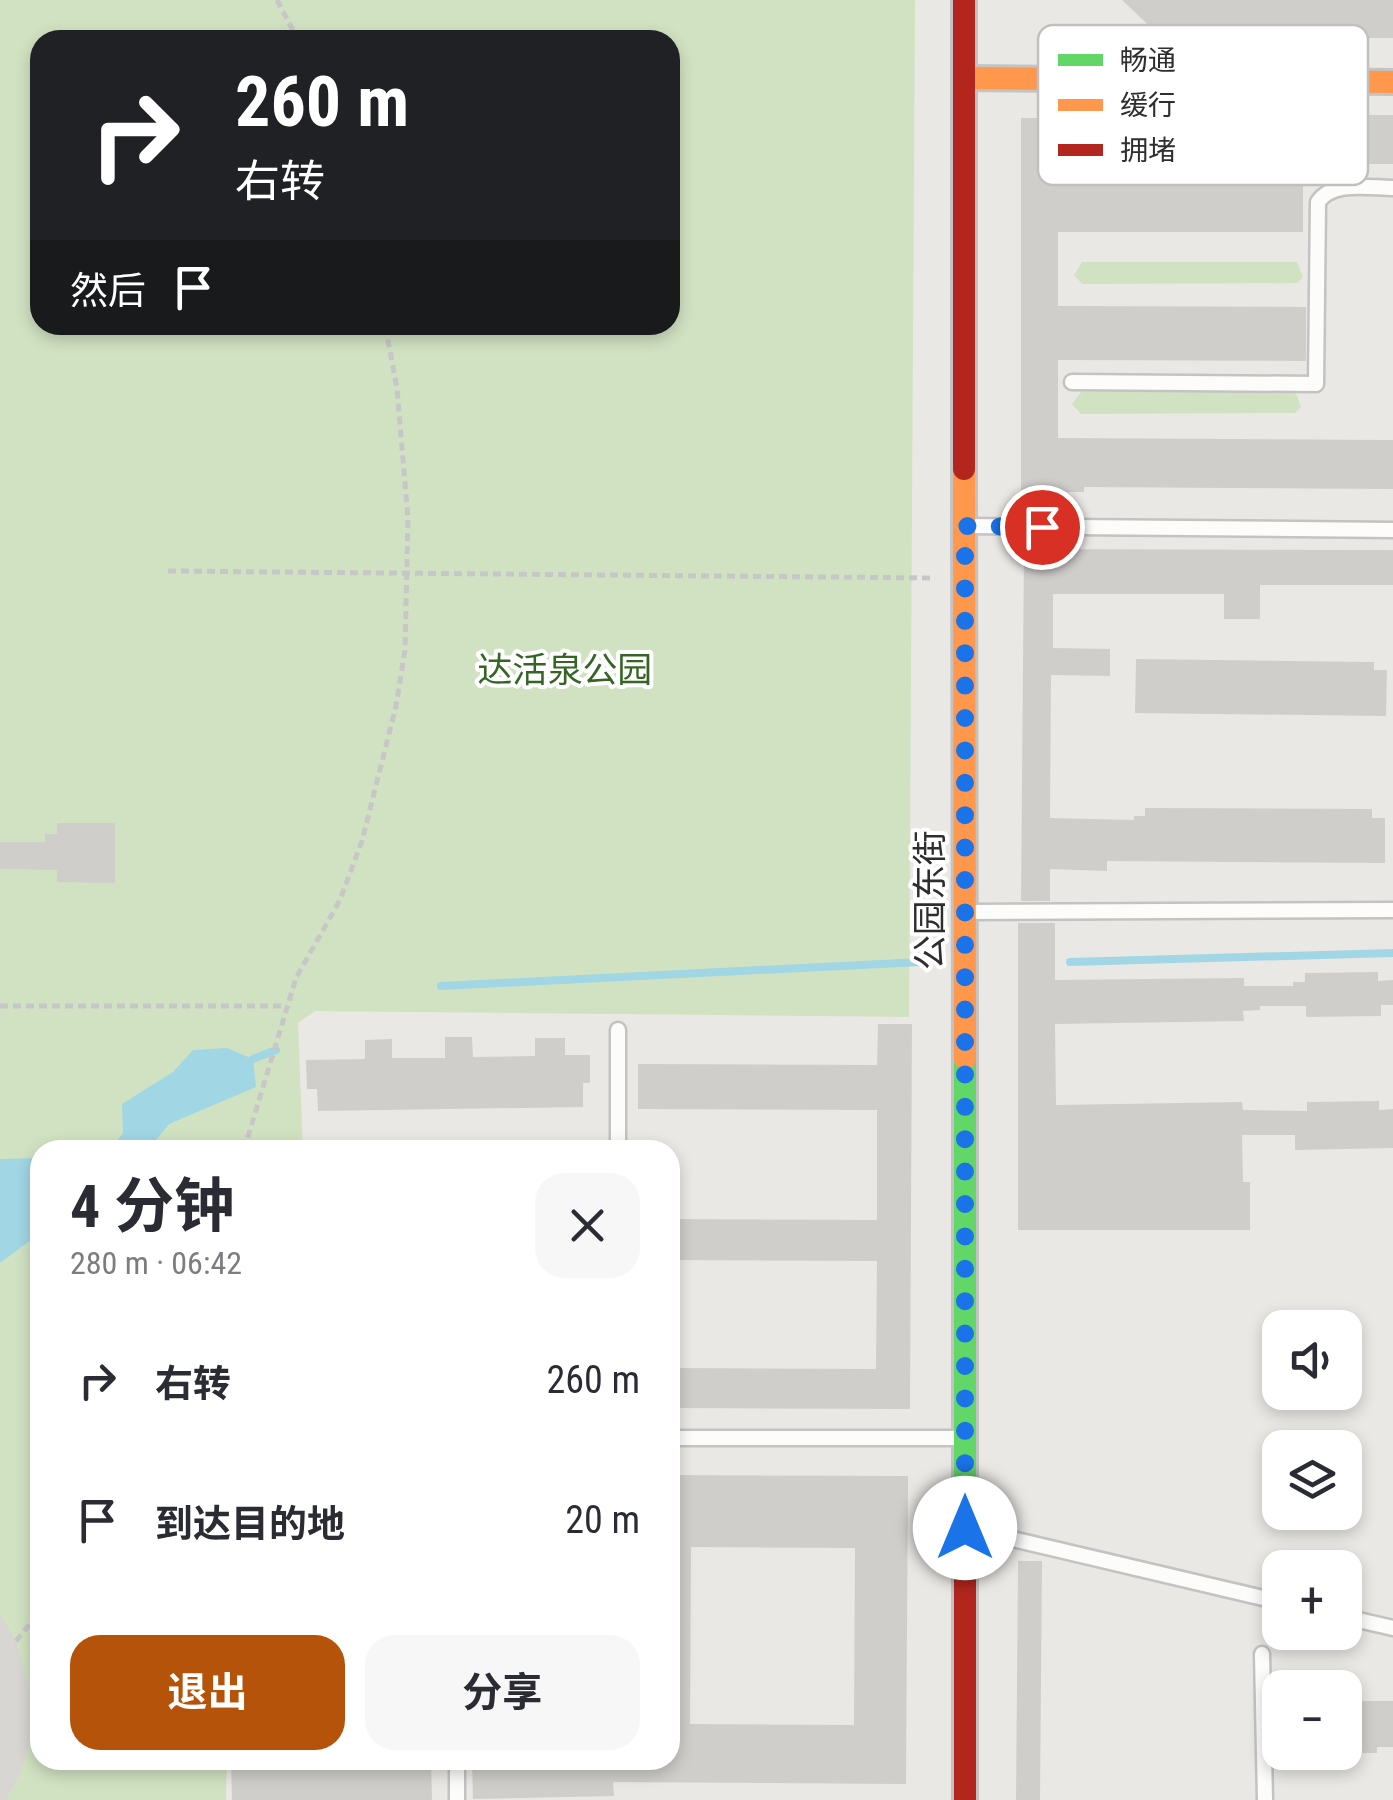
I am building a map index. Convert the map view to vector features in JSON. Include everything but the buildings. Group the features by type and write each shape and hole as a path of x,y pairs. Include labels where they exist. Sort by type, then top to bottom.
{"street":[{"name":"公园东街","path":"964,0 965,1800"},
{"path":"964,78 1038,79"},
{"path":"1368,82 1393,82"}],"lane":[{"path":"1072,382 1316,384 1318,202 1323,194 1336,188 1393,188"},
{"path":"965,526 1393,530"},
{"path":"965,912 1393,910"},
{"path":"618,1030 618,1140"},
{"path":"680,1438 965,1438"},
{"path":"965,1528 1262,1598"},
{"path":"1362,1621 1393,1628"},
{"path":"1262,1654 1266,1800"},
{"path":"457,1770 457,1800"}],"path":[{"path":"277,0 293,30"},
{"path":"247,1140 296,978 340,900 362,841 396,706 405,650 405,460 386,335"},
{"path":"168,571 965,578"},
{"path":"0,1006 286,1006"},
{"path":"16,1640 30,1623"}],"green space":[{"name":"达活泉公园","path":"0,0 915,0 909,1017 315,1011 298,1023 303,1140 30,1140 30,1770 227,1770 226,1800 0,1800"},
{"path":"1082,262 1297,262 1303,277 1297,283 1082,284 1074,275"},
{"path":"1295,391 1301,407 1295,413 1081,414 1072,404 1081,392"}],"shaded area":[{"path":"0,1614 16,1641 30,1689 30,1718 29,1745 21,1771 6,1800 0,1800"}],"water":[{"path":"227,1048 253,1059 256,1087 169,1124 156,1140 118,1140 123,1133 122,1104 173,1072 193,1050"},
{"path":"30,1158 30,1240 0,1263 0,1159"}],"waterway":[{"path":"1070,962 1393,953"},
{"path":"441,986 921,962"},
{"path":"253,1059 276,1050"}],"traffic: fast":[{"path":"965,1059 965,1561"}],"traffic: slow":[{"path":"964,78 1038,79"},
{"path":"1368,82 1393,82"},
{"path":"964,469 965,1059"}],"traffic: jam":[{"path":"964,0 964,469"},
{"path":"965,1561 965,1800"}],"route":[{"path":"965,1528 965,526 1042,527"}]}
